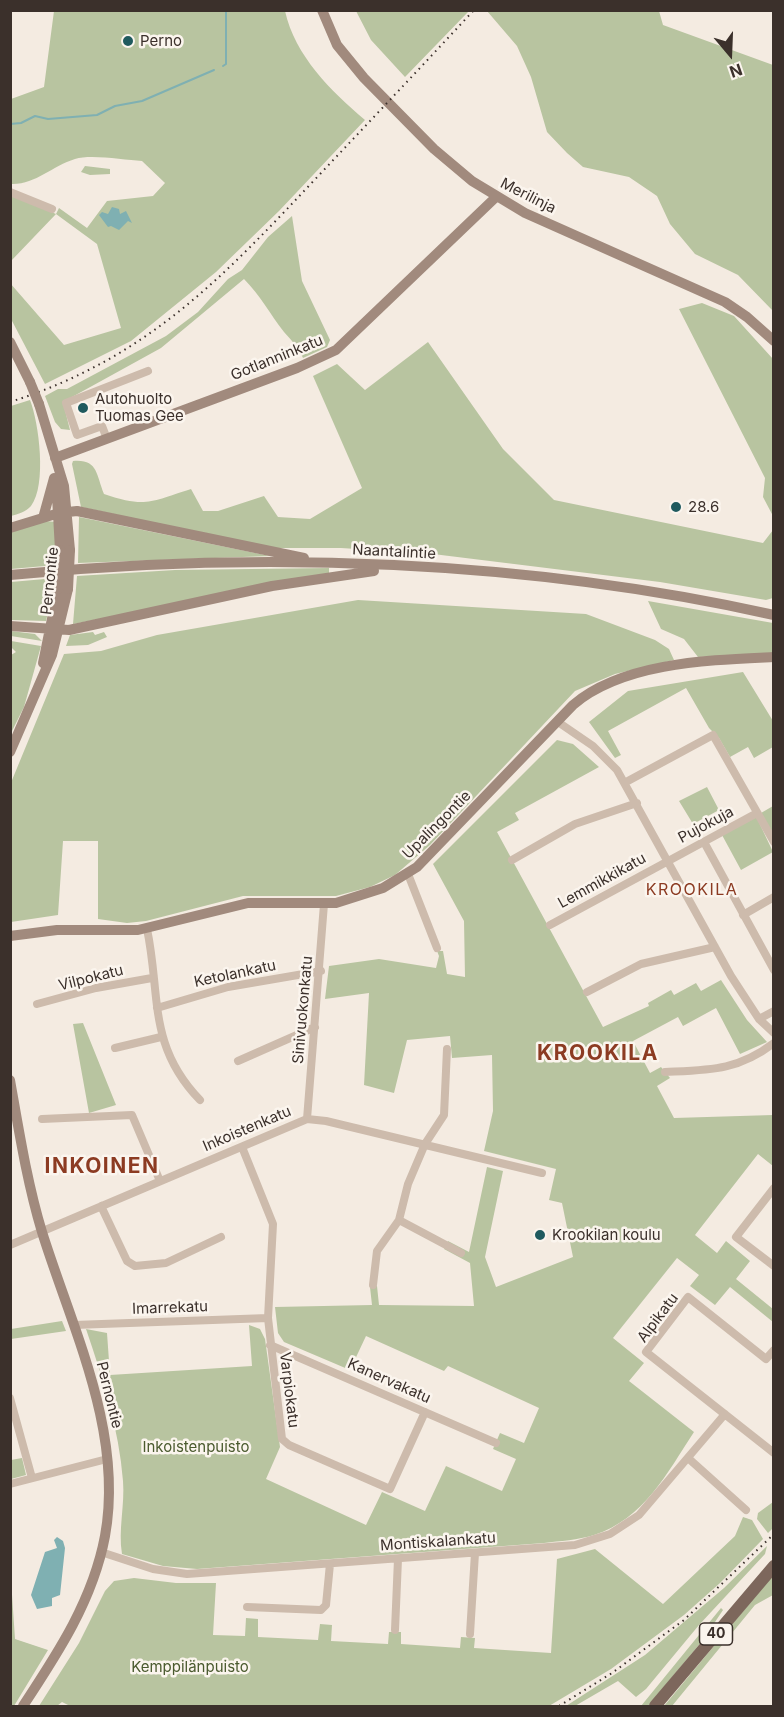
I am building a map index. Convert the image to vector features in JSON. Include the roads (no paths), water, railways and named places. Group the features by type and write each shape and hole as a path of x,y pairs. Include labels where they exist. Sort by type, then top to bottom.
{"main road":[{"name":"40","path":"657,1705 774,1566"}],"street":[{"name":"Merilinja","path":"322,10 337,45 364,78 452,166 496,197 525,213 725,302 747,317 774,341"},
{"path":"10,192 52,209"},
{"name":"Gotlanninkatu","path":"55,458 304,365 336,350 496,197"},
{"name":"Pernontie","path":"10,342 39,404 62,478 65,550 63,589 55,629 30,703 10,752"},
{"path":"107,439 102,426 77,435 66,403 148,370"},
{"name":"Pernontie","path":"55,458 55,475 64,512"},
{"path":"43,518 55,475"},
{"path":"10,528 64,512 331,564"},
{"name":"Naantalintie","path":"10,575 201,563 402,567 570,581 696,600 774,615"},
{"path":"10,626 55,629 92,626 282,584 402,567"},
{"name":"Upalingontie","path":"10,936 57,930 147,929 248,903 324,904 361,897 408,874 427,858 584,696 629,676 693,663 774,657"},
{"path":"558,722 610,760 626,782 715,947 759,1019 774,1033"},
{"path":"626,782 713,735 774,842"},
{"path":"512,860 575,824 637,803"},
{"name":"Pujokuja","path":"668,861 757,813"},
{"path":"704,842 774,970"},
{"name":"Lemmikkikatu","path":"550,926 668,861"},
{"path":"408,874 437,948"},
{"path":"743,915 774,897"},
{"name":"Sinivuokonkatu","path":"307,1119 321,971 324,904"},
{"path":"147,929 161,1037 182,1079 200,1100"},
{"path":"587,992 641,964 715,947"},
{"name":"Ketolankatu","path":"157,1008 228,987 321,971"},
{"name":"Vilpokatu","path":"37,1004 96,988 152,978"},
{"path":"759,1019 774,1011"},
{"path":"238,1061 315,1027"},
{"path":"115,1048 161,1037"},
{"path":"665,1072 727,1068 744,1062 774,1043"},
{"path":"374,1286 377,1251 399,1220 408,1184 425,1144 436,1131 444,1115 447,1050"},
{"name":"Pernontie","path":"10,1080 32,1194 42,1232 74,1325 95,1398 107,1459 110,1501 101,1552 78,1617 23,1707"},
{"path":"42,1119 132,1115 160,1181"},
{"name":"Inkoistenkatu","path":"10,1245 307,1119 425,1144 542,1173"},
{"name":"Varpiokatu","path":"242,1147 273,1224 268,1318 282,1439 289,1445 390,1490 425,1412"},
{"path":"774,1188 736,1237 774,1266"},
{"path":"101,1206 128,1261 135,1266 166,1263 221,1237"},
{"path":"399,1220 461,1252"},
{"name":"Alpikatu","path":"725,1414 646,1352 688,1298 766,1359 774,1350"},
{"name":"Imarrekatu","path":"74,1325 268,1318"},
{"name":"Kanervakatu","path":"270,1345 496,1443"},
{"path":"10,1398 32,1478"},
{"path":"725,1414 774,1453"},
{"name":"Montiskalankatu","path":"101,1552 153,1569 187,1574 575,1545 610,1534 639,1515 725,1414"},
{"path":"688,1458 746,1510"},
{"path":"10,1484 107,1459"},
{"path":"470,1634 475,1553"},
{"path":"395,1630 398,1559"},
{"path":"247,1607 321,1610 326,1605 330,1564"}],"water":[{"path":"112,207 119,209 120,214 126,211 132,223 128,221 119,230 108,227 99,215 102,212 108,214"},
{"path":"57,1537 63,1541 65,1548 60,1595 52,1598 52,1606 37,1609 31,1595 45,1552 57,1548 54,1540"}],"waterway":[{"path":"223,66 226,64 226,10"},
{"path":"10,124 21,123 35,116 48,119 97,115 115,106 142,101 214,70"}],"railway":[{"path":"10,402 59,384 104,362 144,337 182,309 251,246 474,10"},
{"path":"559,1706 612,1673 684,1620 774,1534"}],"place":[{"name":"Perno","path":"128,41"},
{"name":"Autohuolto Tuomas Gee","path":"83,408"},
{"name":"28.6","path":"676,507"},
{"name":"Krookilan koulu","path":"540,1235"}],"district":[{"name":"KROOKILA","path":"692,890"},
{"name":"KROOKILA","path":"598,1054"},
{"name":"INKOINEN","path":"102,1167"}],"park label":[{"name":"Inkoistenpuisto","path":"196,1447"},
{"name":"Kemppilänpuisto","path":"190,1667"}]}
